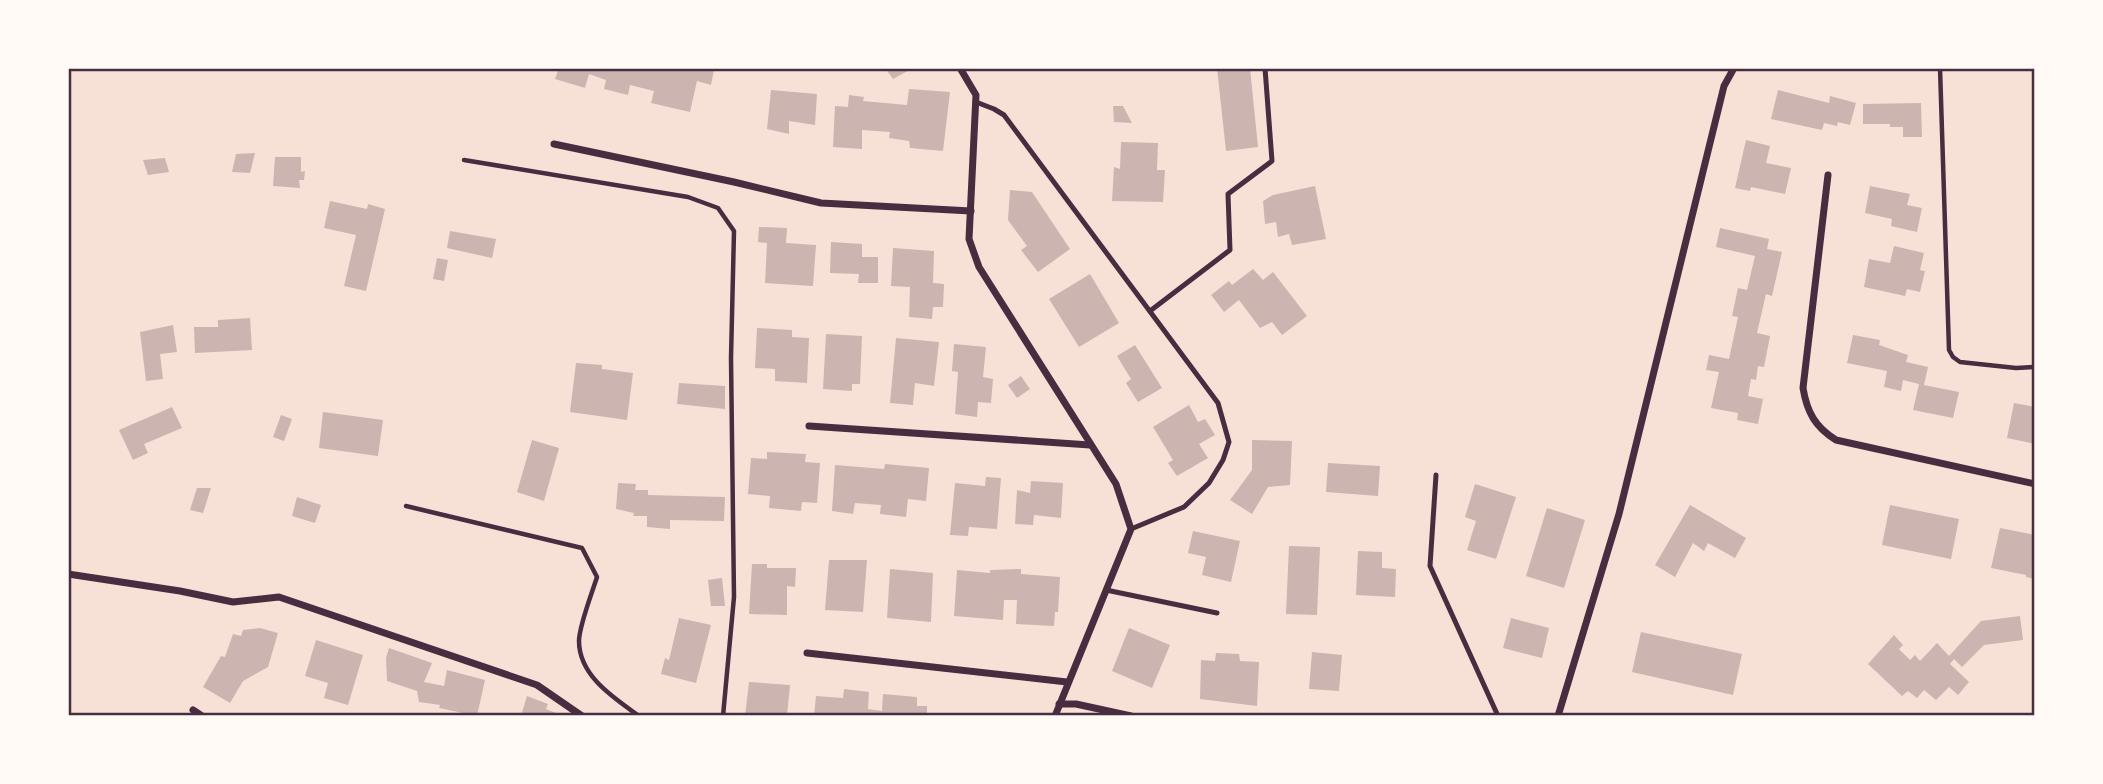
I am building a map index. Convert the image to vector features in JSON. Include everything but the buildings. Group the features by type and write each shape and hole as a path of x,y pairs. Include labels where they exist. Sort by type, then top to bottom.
{"street":[{"path":"960,68 976,95 969,239 979,267 1116,484 1131,529 1055,716"},
{"path":"1558,716 1619,514 1724,86 1734,68"},
{"path":"554,144 821,203 971,211"},
{"path":"1828,175 1803,388 1805,403 1812,420 1823,432 1836,440 2035,484"},
{"path":"809,426 1090,445"},
{"path":"68,574 233,602 279,597 537,685 582,716"},
{"path":"807,653 1068,682"},
{"path":"1059,704 1076,704 1131,716"},
{"path":"193,710 202,716"}],"lane":[{"path":"1150,311 1230,250 1228,194 1272,161 1265,68"},
{"path":"976,102 1003,115 1218,403 1229,442 1223,460 1209,483 1184,507 1131,529"},
{"path":"1437,475 1430,566 1498,716"},
{"path":"1106,590 1217,613"}],"path":[{"path":"1940,68 1949,351 1952,357 1960,362 2016,368 2035,367"},
{"path":"464,160 688,197 718,208 734,231 731,358 734,597 723,716"},
{"path":"406,506 582,548 597,577 579,639 582,661 589,673 614,698 639,716"}]}
